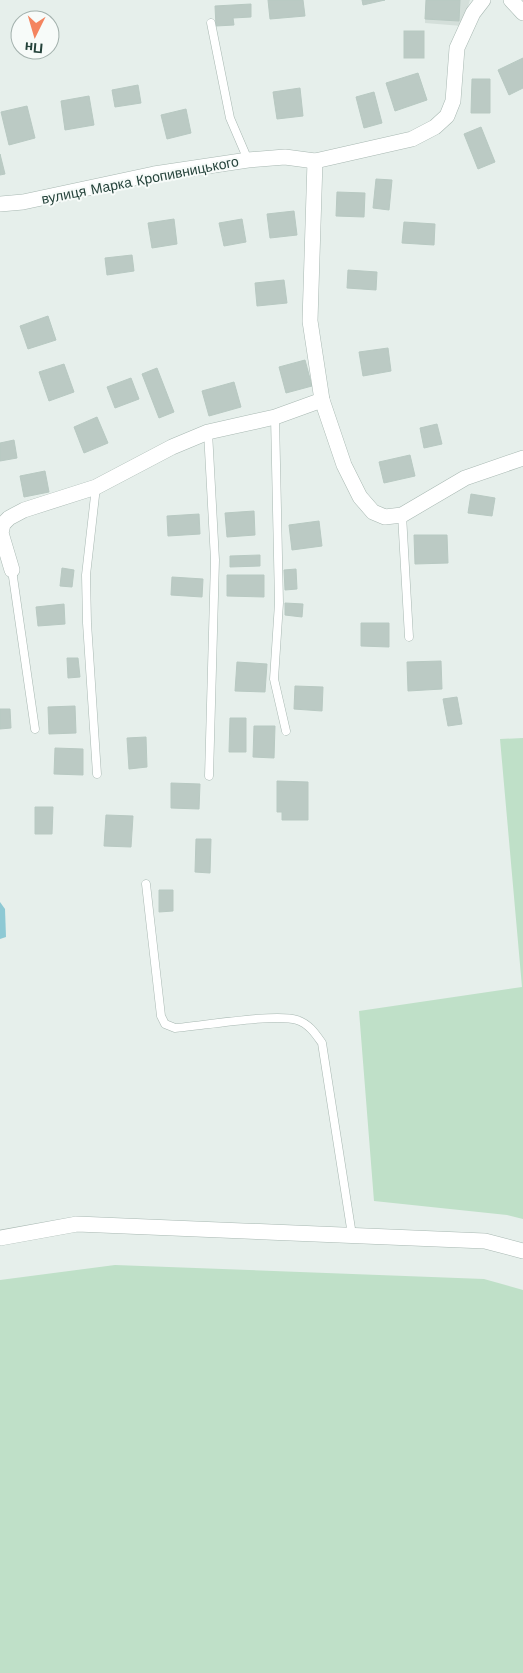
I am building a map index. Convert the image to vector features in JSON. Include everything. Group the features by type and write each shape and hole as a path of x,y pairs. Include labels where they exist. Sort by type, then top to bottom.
{"street":[{"name":"вулиця Марка Кропивницького","path":"0,204 23,202 154,174 248,160 285,158 315,161 412,139 435,127 447,116 453,101 457,48 473,13 483,0"},
{"path":"510,0 523,13"},
{"path":"315,161 310,321 322,400 344,465 360,497 373,512 385,517 402,515 465,478 523,458"},
{"path":"12,570 1,533 3,524 9,518 24,510 96,487 172,447 208,432 276,417 322,400"},
{"path":"0,1238 78,1224 485,1241 523,1251"}],"lane":[{"path":"211,23 230,118 248,160"},
{"path":"276,417 279,603 274,679 286,731"},
{"path":"208,432 215,560 209,776"},
{"path":"96,487 86,575 87,623 97,774"},
{"path":"402,515 409,637"},
{"path":"12,570 35,729"},
{"path":"146,884 161,1016 165,1024 175,1028 286,1017 306,1024 315,1032 322,1043 352,1235"}],"shaded area":[{"path":"426,0 470,0 462,26 425,23"}],"green space":[{"path":"523,738 523,1219 507,1215 374,1201 359,1011 522,987 500,739"},
{"path":"115,1265 484,1279 523,1290 523,1673 0,1673 0,1280"}],"water":[{"path":"0,902 5,909 6,937 0,939"}],"building":[{"path":"268,0 303,0 305,16 270,19"},
{"path":"362,0 385,0 363,5"},
{"path":"426,0 460,0 459,21 425,19"},
{"path":"251,4 251,17 233,18 234,25 216,26 215,6"},
{"path":"404,31 424,31 424,58 404,58"},
{"path":"523,58 523,88 509,95 498,70"},
{"path":"418,73 427,100 395,111 386,83"},
{"path":"472,79 490,79 490,113 471,113"},
{"path":"138,85 141,103 115,107 112,90"},
{"path":"300,88 303,116 277,119 273,92"},
{"path":"374,92 382,123 364,128 356,97"},
{"path":"89,96 94,125 65,130 61,101"},
{"path":"27,106 35,138 9,145 1,112"},
{"path":"186,109 191,133 167,139 161,115"},
{"path":"481,127 495,162 478,169 464,134"},
{"path":"0,154 5,174 0,175"},
{"path":"376,179 392,180 389,210 373,208"},
{"path":"337,192 365,193 364,217 336,216"},
{"path":"294,211 297,235 270,238 267,214"},
{"path":"174,219 177,244 152,248 148,223"},
{"path":"242,219 246,242 224,246 219,223"},
{"path":"404,222 435,224 434,245 402,243"},
{"path":"132,255 134,271 107,275 105,258"},
{"path":"348,270 377,272 376,290 347,288"},
{"path":"284,280 287,303 257,306 255,283"},
{"path":"48,316 56,340 28,349 20,326"},
{"path":"388,348 391,371 363,376 359,352"},
{"path":"305,360 312,386 286,393 279,367"},
{"path":"64,364 74,392 49,401 39,372"},
{"path":"157,368 174,412 159,418 142,374"},
{"path":"131,378 139,399 115,408 107,387"},
{"path":"234,382 241,407 209,416 202,391"},
{"path":"97,417 108,443 84,453 74,427"},
{"path":"437,424 442,444 424,448 420,428"},
{"path":"14,440 17,458 0,461 0,443"},
{"path":"410,455 415,476 384,483 379,462"},
{"path":"45,471 49,492 24,497 20,476"},
{"path":"471,494 495,498 492,516 468,513"},
{"path":"254,511 255,535 227,537 225,513"},
{"path":"199,514 200,534 168,536 167,516"},
{"path":"319,521 322,546 292,550 289,525"},
{"path":"414,535 447,535 448,563 415,564"},
{"path":"260,555 260,566 230,567 230,556"},
{"path":"62,568 74,570 72,587 60,586"},
{"path":"296,569 297,589 285,590 284,570"},
{"path":"227,575 264,575 264,597 227,596"},
{"path":"172,577 203,579 202,597 171,595"},
{"path":"285,603 303,604 302,617 285,615"},
{"path":"64,604 65,624 38,626 36,607"},
{"path":"361,623 389,623 389,647 361,646"},
{"path":"67,658 78,658 80,677 68,678"},
{"path":"441,661 442,689 408,691 407,662"},
{"path":"237,662 267,664 265,692 235,691"},
{"path":"295,686 323,687 322,711 294,709"},
{"path":"457,697 462,724 448,726 443,699"},
{"path":"75,706 76,733 49,734 48,707"},
{"path":"0,709 10,709 11,728 0,729"},
{"path":"230,718 246,718 246,752 229,752"},
{"path":"254,726 275,726 274,758 253,757"},
{"path":"146,737 147,767 129,769 127,738"},
{"path":"55,748 83,749 83,775 54,774"},
{"path":"277,781 308,782 308,820 282,820 282,812 277,812"},
{"path":"171,783 200,784 199,809 171,808"},
{"path":"35,807 53,807 52,834 35,834"},
{"path":"106,815 133,816 131,847 104,846"},
{"path":"196,839 211,839 210,873 195,872"},
{"path":"159,890 173,890 173,911 159,912"}]}
